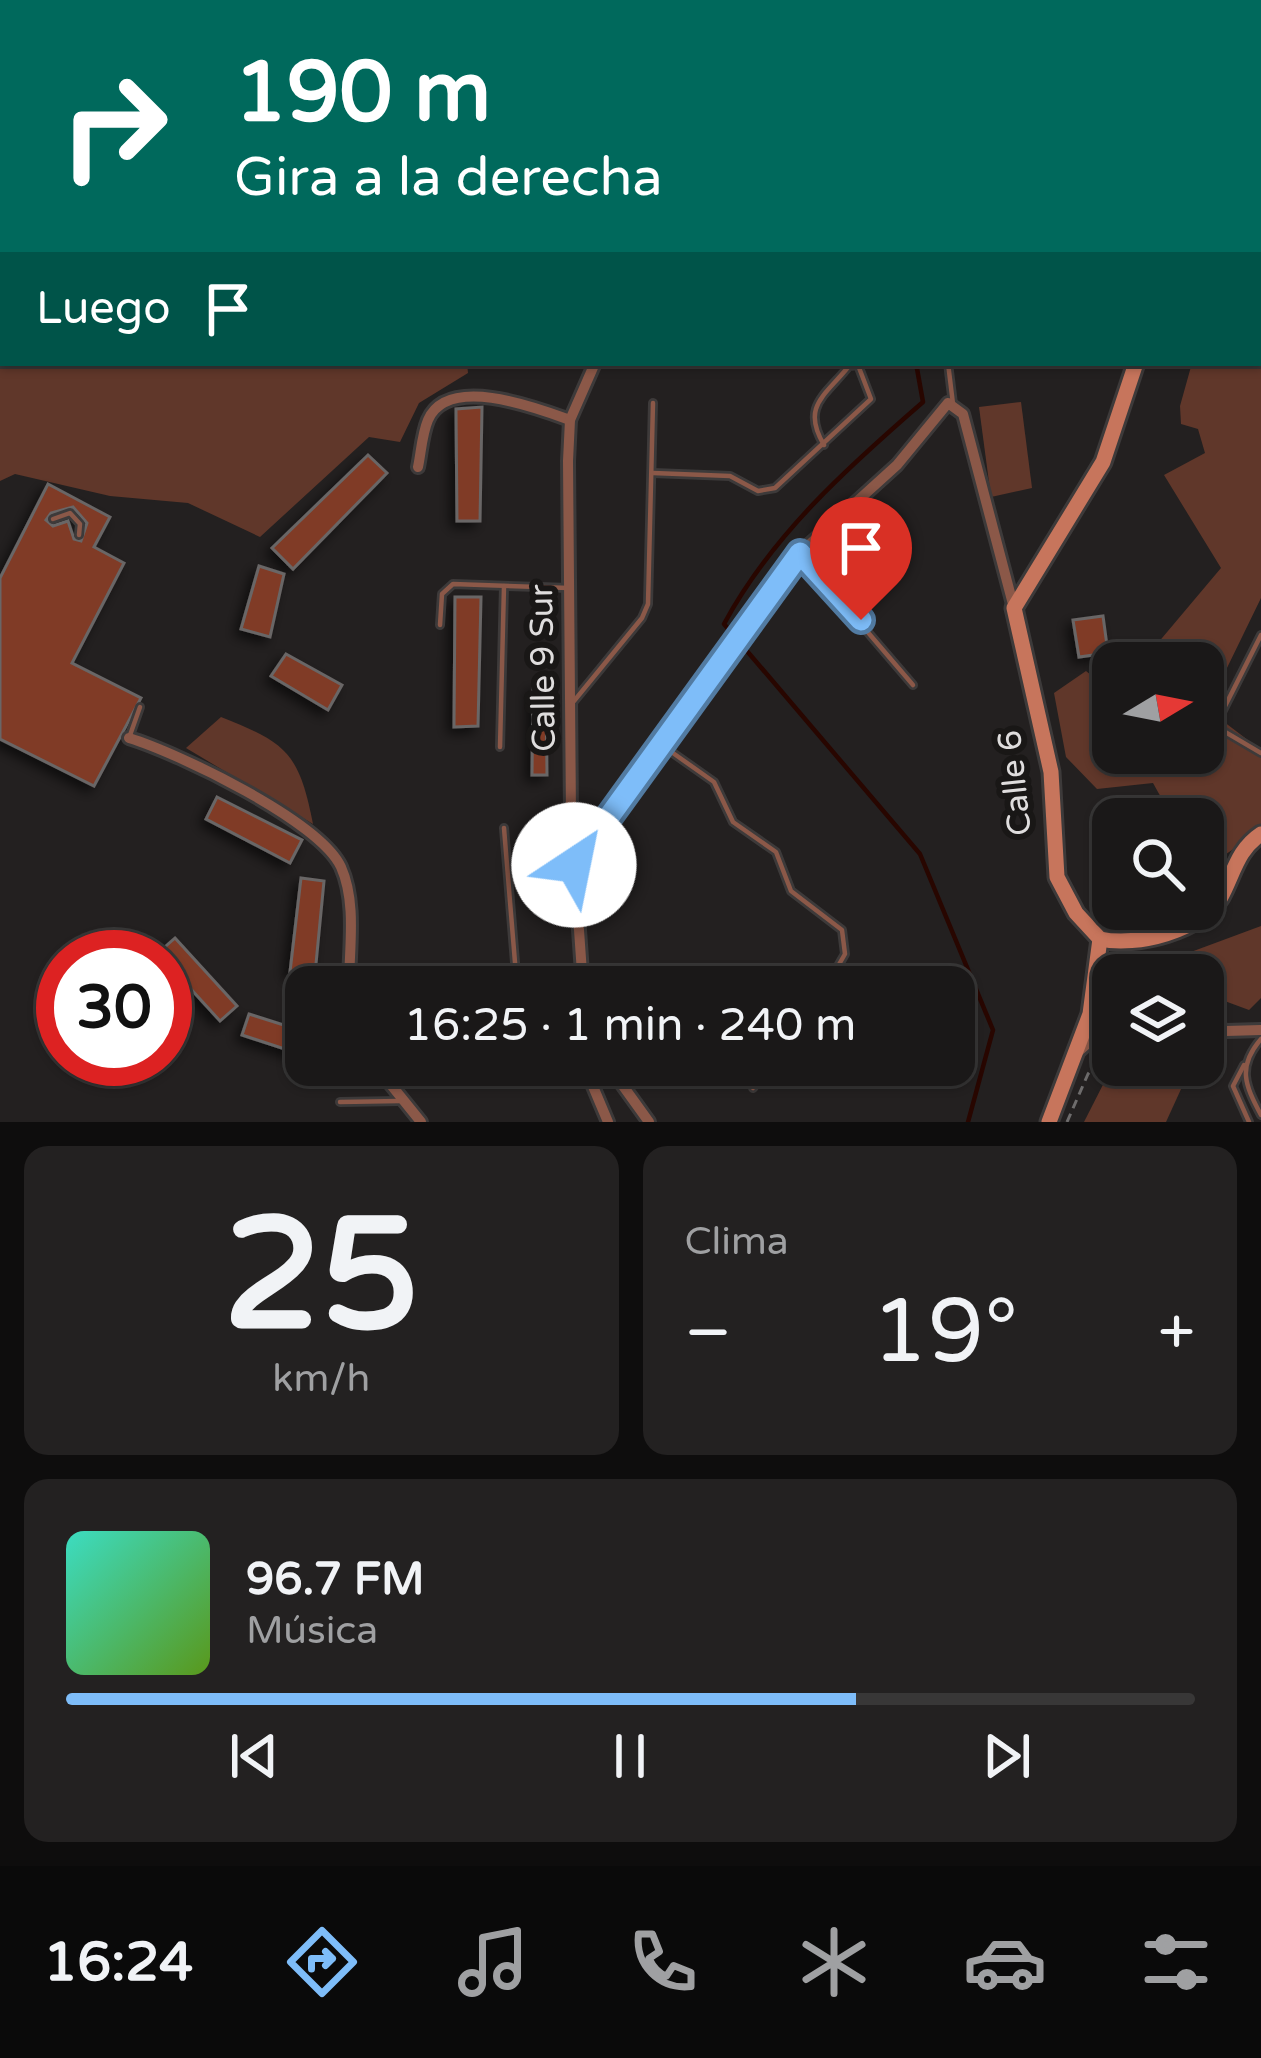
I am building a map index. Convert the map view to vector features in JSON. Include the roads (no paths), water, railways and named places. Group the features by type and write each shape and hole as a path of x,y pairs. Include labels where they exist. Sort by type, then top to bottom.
{"street":[{"name":"Calle 9 Sur","path":"581,966 571,816 570,420 594,366"},
{"path":"1014,608 1103,462 1135,366"},
{"path":"418,467 429,417 451,400 502,398 570,420"},
{"path":"574,865 800,553 908,454 944,405 956,405"},
{"name":"Calle 6","path":"956,405 1014,608 1051,772 1053,864 1076,914 1100,939"},
{"path":"129,737 210,771 320,840 340,867 350,908 349,966"},
{"path":"571,816 582,823 603,822"},
{"path":"1049,1122 1078,1052 1097,983 1100,939 1138,940 1201,918 1219,899 1243,850 1261,834"},
{"path":"1224,1030 1261,1030"},
{"path":"1078,1052 1092,1040"},
{"path":"390,1086 421,1122"},
{"path":"593,1086 608,1122"},
{"path":"623,1086 649,1122"}],"lane":[{"path":"824,445 813,426 814,410 849,366"},
{"path":"653,473 730,476 765,491 824,445 871,399 858,366"},
{"path":"948,366 956,405"},
{"path":"572,704 643,618 650,590 653,403"},
{"path":"53,519 70,514 80,524 79,535"},
{"path":"800,553 913,685"},
{"path":"500,747 504,586"},
{"path":"440,625 446,588 569,589"},
{"path":"1261,635 1215,726 1261,753"},
{"path":"129,737 140,707"},
{"path":"660,744 714,782 734,822 776,852 791,891 842,930 845,954 838,966"},
{"path":"504,828 515,966"},
{"path":"1249,1122 1233,1086 1261,1040"},
{"path":"1244,1065 1246,1087 1261,1115"},
{"path":"340,1102 400,1101"}],"waterway":[{"path":"917,366 923,402 788,532 724,624 920,854 993,1030 968,1122"}]}
